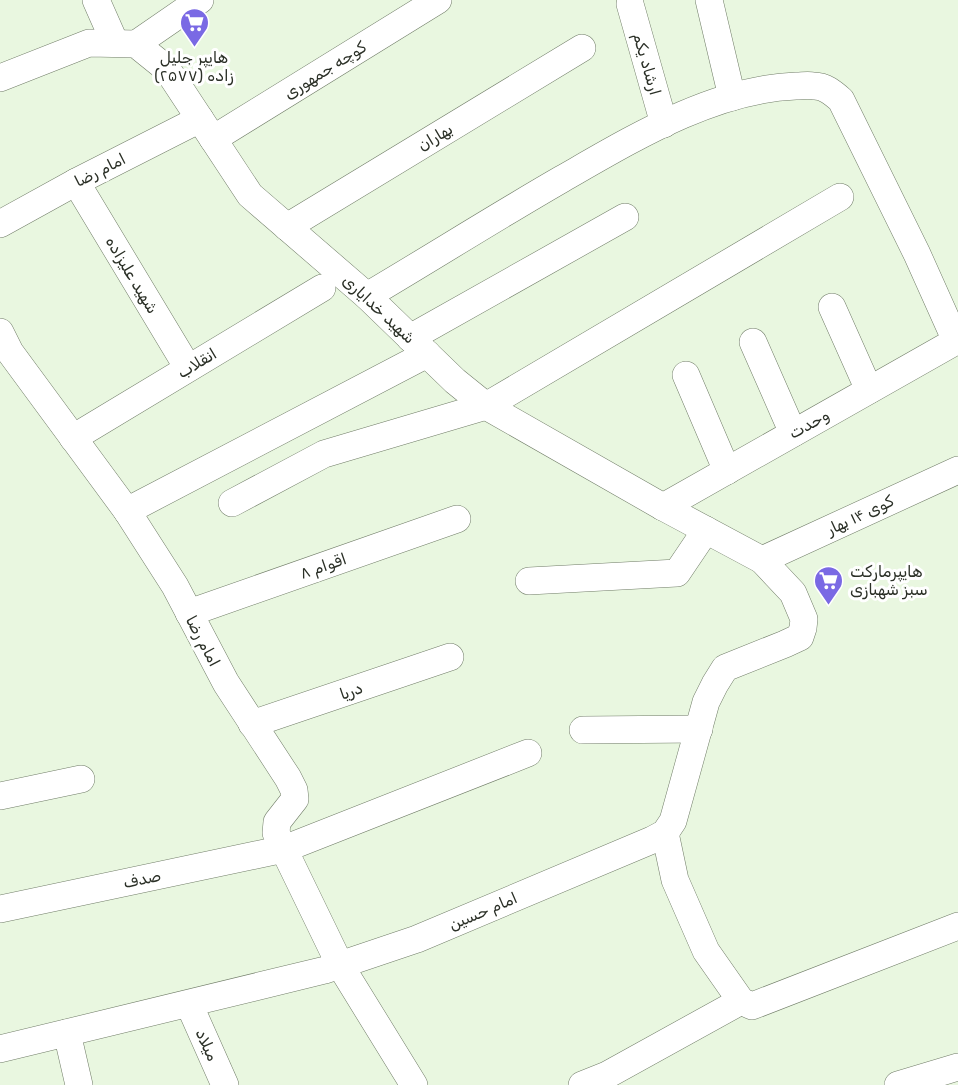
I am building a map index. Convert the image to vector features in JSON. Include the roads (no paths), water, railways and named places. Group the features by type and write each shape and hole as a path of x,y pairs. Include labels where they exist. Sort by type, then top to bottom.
{"street":[{"path":"96,0 126,43"},
{"path":"0,78 89,43 126,43 200,0"},
{"name":"کوچه جمهوری","path":"207,129 438,0"},
{"path":"367,296 609,152 683,114 732,97 709,0"},
{"name":"ارشاد یکم","path":"630,4 664,124"},
{"name":"شهید خدایاری","path":"126,43 167,69 250,195 367,296 455,381 486,406 663,507 762,560 793,593 804,619 800,637 725,668 706,702 699,729"},
{"name":"بهاران","path":"287,226 582,48"},
{"name":"وحدت","path":"663,507 956,341 917,254 841,100 829,90 816,86 780,87 732,97"},
{"name":"امام رضا","path":"0,224 76,182 207,129"},
{"name":"شهید علیزاده","path":"76,182 188,368"},
{"path":"232,503 324,454 486,406 840,196"},
{"path":"127,511 419,346 625,217"},
{"name":"انقلاب","path":"73,438 322,288"},
{"path":"832,307 869,390"},
{"name":"امام رضا","path":"0,332 10,352 127,511 175,586 226,683 288,778 294,790 295,799 277,822 276,833 340,965 414,1085"},
{"path":"753,342 793,433"},
{"path":"686,375 727,471"},
{"name":"کوی ۱۴ بهار","path":"762,560 958,470"},
{"name":"اقوام ۸","path":"189,613 457,519"},
{"path":"529,581 677,573 706,530"},
{"name":"دریا","path":"252,724 450,657"},
{"path":"583,730 699,729 673,821 666,833 675,880 706,951 741,1000 752,1006 958,926"},
{"name":"صدف","path":"0,909 284,849 528,753"},
{"path":"0,796 81,779"},
{"name":"امام حسین","path":"0,1049 326,970 417,939 666,833"},
{"path":"582,1085 607,1075 741,1000"},
{"name":"میلاد","path":"189,1004 225,1085"},
{"path":"67,1033 79,1085"},
{"path":"898,1085 958,1067"}],"place":[{"name":"هایپر جلیل زاده (۲۵۷۷)","path":"194,48"},
{"name":"هایپرمارکت سبز شهبازی","path":"829,606"}]}
